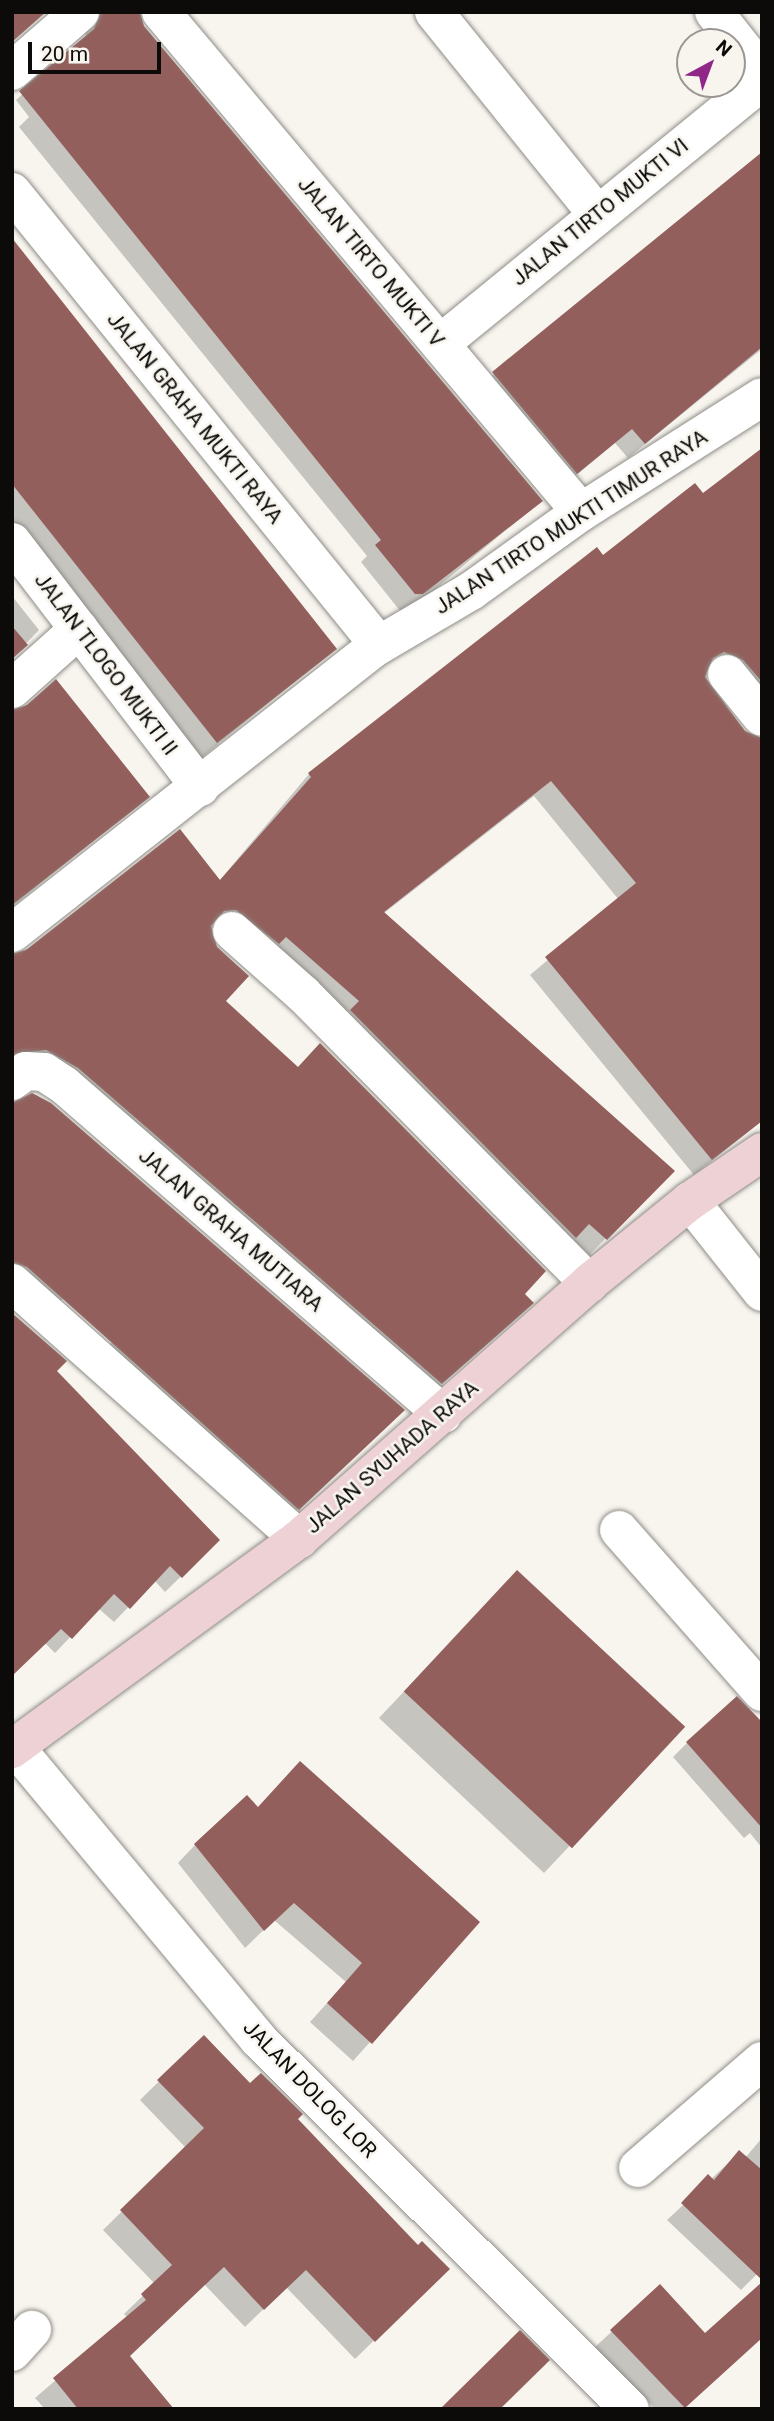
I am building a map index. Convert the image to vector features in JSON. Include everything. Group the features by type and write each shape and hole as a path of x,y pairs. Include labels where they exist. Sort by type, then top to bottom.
{"street":[{"path":"12,71 80,12"},
{"name":"JALAN TIRTO MUKTI V","path":"161,12 581,513"},
{"path":"434,12 596,214"},
{"path":"714,12 762,73"},
{"name":"JALAN TIRTO MUKTI VI","path":"440,344 762,81"},
{"name":"JALAN GRAHA MUKTI RAYA","path":"12,192 379,645"},
{"name":"JALAN TIRTO MUKTI TIMUR RAYA","path":"379,645 471,591 581,513 760,402"},
{"name":"JALAN TLOGO MUKTI II","path":"12,541 200,787"},
{"path":"12,689 79,629"},
{"path":"12,933 379,645"},
{"path":"727,674 762,717"},
{"path":"232,931 313,1003 589,1283"},
{"name":"JALAN GRAHA MUTIARA","path":"12,1081 26,1071 44,1072 64,1085 443,1414"},
{"name":"JALAN SYUHADA RAYA","path":"14,1748 299,1539 589,1283 690,1201 762,1152"},
{"path":"690,1201 762,1292"},
{"path":"12,1283 299,1539"},
{"path":"620,1530 762,1692"},
{"name":"JALAN DOLOG LOR","path":"14,1748 259,2040 630,2409"},
{"path":"638,2168 762,2061"}],"building":[{"path":"12,12 46,12 12,42"},
{"path":"101,12 140,12 144,26 543,501 423,594 415,594 375,545 381,540 19,91 94,29"},
{"path":"762,152 762,347 645,444 632,429 577,474 492,372"},
{"path":"12,238 337,649 217,743 12,484"},
{"path":"762,448 762,682 743,660 724,652 713,658 705,677 745,731 762,738 762,1121 712,1160 545,957 636,883 551,781 384,912 675,1171 607,1240 589,1224 576,1238 350,1010 359,1001 286,937 279,944 236,910 224,911 211,926 217,947 249,976 226,1001 298,1067 320,1043 546,1271 525,1294 534,1303 442,1384 78,1068 46,1050 12,1054 12,954 26,950 180,829 220,880 311,777 308,773 597,547 603,555 695,483 703,493"},
{"path":"12,626 28,645 12,659"},
{"path":"56,679 150,797 12,905 12,710 27,705"},
{"path":"32,1093 51,1103 405,1410 299,1510 27,1267 12,1262 12,1103"},
{"path":"12,1313 67,1361 57,1371 220,1540 182,1578 170,1566 130,1609 114,1594 72,1639 61,1629 12,1676"},
{"path":"517,1570 685,1727 572,1848 404,1691"},
{"path":"737,1696 762,1722 762,1828 686,1742"},
{"path":"300,1761 480,1922 372,2044 327,2003 362,1963 294,1903 264,1931 194,1844 247,1795 258,1807"},
{"path":"204,2035 250,2083 261,2073 303,2114 298,2119 418,2245 422,2241 450,2269 375,2342 306,2270 264,2310 224,2267 130,2356 174,2409 78,2409 53,2378 146,2300 141,2294 172,2265 120,2210 204,2128 157,2080"},
{"path":"739,2150 762,2170 762,2280 681,2203 708,2174 714,2180"},
{"path":"762,2282 762,2338 685,2408 610,2330 660,2284 705,2333"},
{"path":"520,2330 550,2360 500,2409 440,2409"}]}
